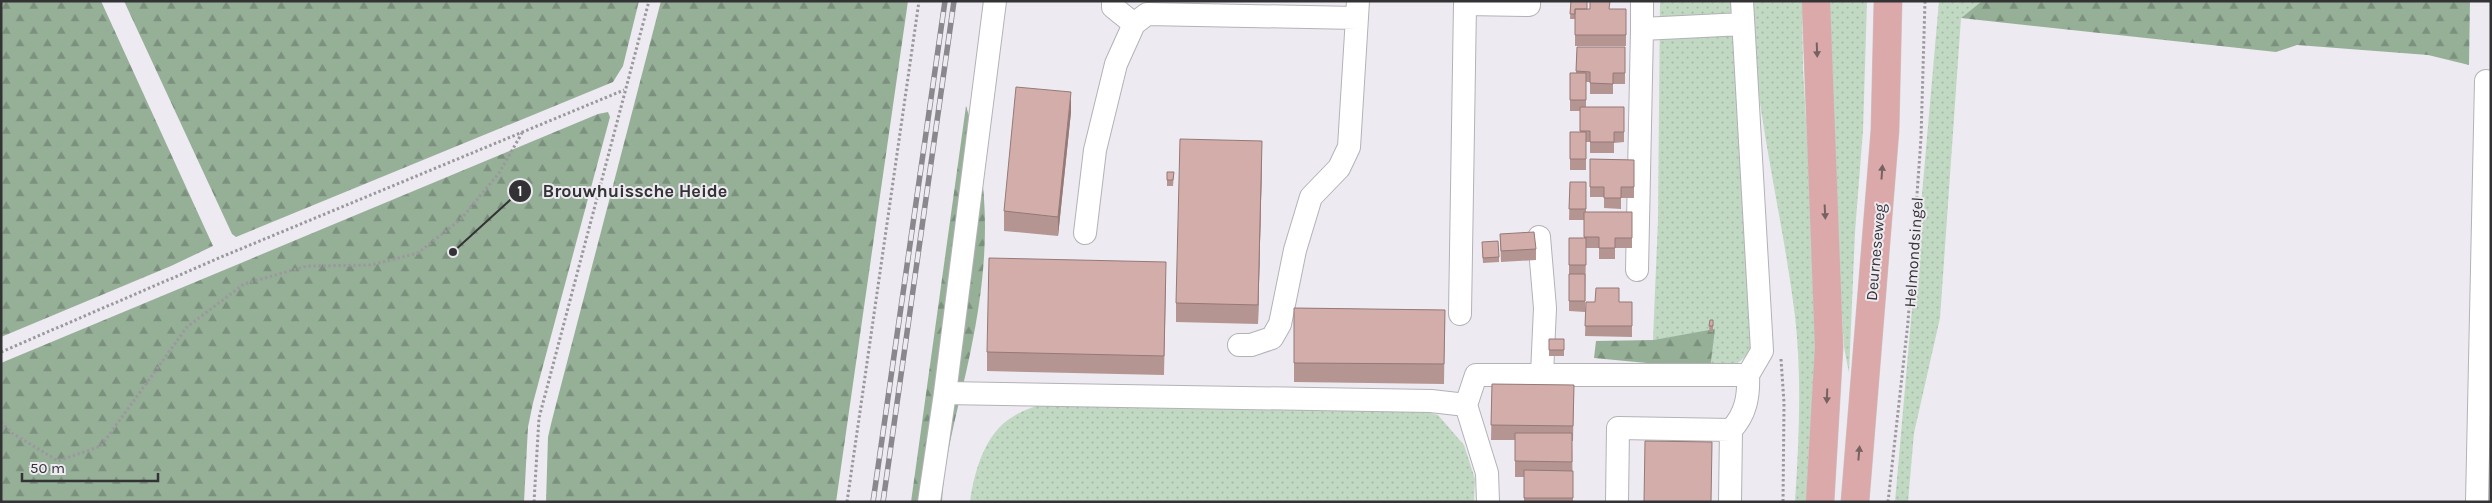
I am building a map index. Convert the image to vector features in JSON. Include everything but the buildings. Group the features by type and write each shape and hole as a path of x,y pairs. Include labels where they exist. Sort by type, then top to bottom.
{"main road":[{"path":"1816,1 1829,347 1820,502"},
{"name":"Deurneseweg","path":"1855,502 1884,139 1888,1"}],"street":[{"path":"929,502 945,393 995,1"},
{"path":"1113,1 1114,6 1134,24"},
{"path":"1460,314 1466,4 1529,5 1529,1"},
{"path":"1637,270 1642,1"},
{"path":"1730,502 1732,430 1742,418 1746,402 1748,375 1762,351 1742,1"},
{"path":"1085,233 1095,150 1116,64 1134,24 1147,14 1358,10 1349,147 1339,168 1311,197 1295,250 1280,324 1272,338 1251,345 1239,345"},
{"path":"1642,29 1743,24"},
{"path":"2477,502 2486,81"},
{"path":"1540,237 1545,308 1542,374"},
{"path":"1488,502 1487,473 1466,405 1476,375 1748,375"},
{"path":"945,393 1422,401 1466,405"},
{"path":"1617,502 1618,428 1732,430"}],"path":[{"path":"534,502 539,418 649,1"},
{"path":"847,502 920,1"},
{"name":"Helmondsingel","path":"1888,502 1909,312 1921,138 1925,1"},
{"path":"1,352 235,251 624,90"},
{"path":"1,422 12,434 58,461 100,446 188,327 244,284 307,266 371,265 418,253 461,219 500,173 522,133"}],"green space":[{"path":"1,1 101,1 213,246 171,266 1,337"},
{"path":"124,1 639,1 623,66 613,82 236,237 232,234"},
{"path":"661,1 908,1 836,502 546,502 548,437"},
{"path":"1660,1 1732,1 1754,342 1746,356 1737,363 1726,367 1710,369 1714,330 1653,340 1658,220"},
{"path":"1750,1 1802,1 1803,68 1819,340 1810,502 1795,502 1798,456 1799,362 1795,316 1757,80"},
{"path":"1829,1 1867,1 1863,130 1855,232 1849,373 1844,347 1836,216"},
{"path":"1939,1 1982,1 1961,18 1940,318 1914,433 1908,502 1895,502"},
{"path":"1982,1 2470,1 2469,65 2428,55 2297,45 2276,52 1961,18"},
{"path":"966,106 981,166 984,196 984,257 977,318 946,463 942,502 911,502"},
{"path":"608,112 610,117 533,403 528,427 524,502 1,502 1,363 598,114"},
{"path":"1715,329 1710,369 1594,358 1596,341 1653,340"},
{"path":"1039,405 1412,408 1438,415 1464,445 1475,479 1474,502 970,502 978,466 988,442 995,432 1014,416"}],"railway":[{"path":"873,502 945,1"},
{"path":"883,502 954,1"}],"place":[{"name":"Brouwhuissche Heide","path":"453,252"}]}
